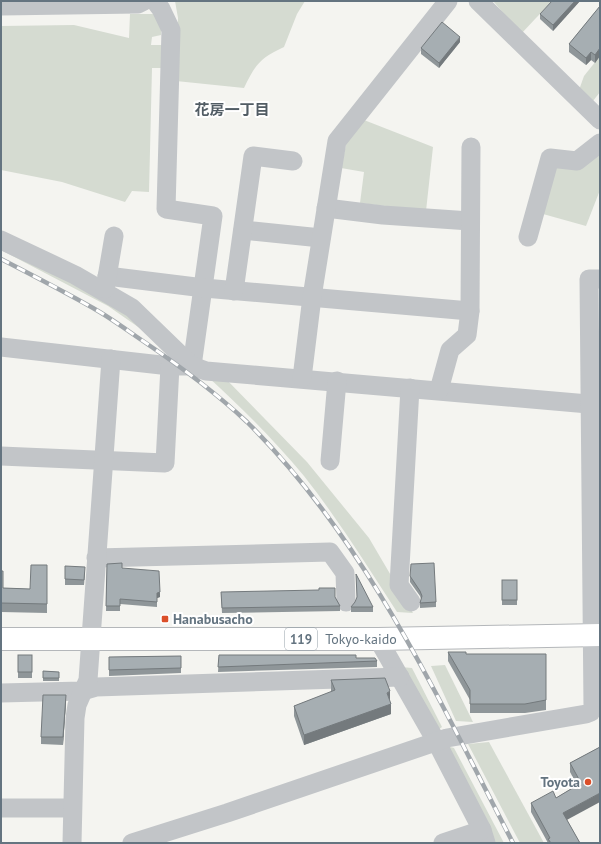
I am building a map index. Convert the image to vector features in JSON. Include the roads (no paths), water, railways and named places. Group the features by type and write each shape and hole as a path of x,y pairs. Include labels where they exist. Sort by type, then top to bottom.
{"highway":[{"name":"Tokyo-kaido","path":"1,639 378,639 597,635"}],"street":[{"path":"1,6 138,4 144,1"},
{"path":"155,1 172,30 166,209 213,216 192,366"},
{"path":"302,378 312,297 337,141 448,1"},
{"path":"478,1 597,111"},
{"path":"528,237 550,158 577,161 600,143"},
{"path":"438,390 450,350 467,335 470,311 471,146"},
{"path":"234,291 253,156 293,161"},
{"path":"326,208 384,215 470,221"},
{"path":"243,230 321,238"},
{"path":"106,284 114,236"},
{"path":"1,240 75,275 106,284 204,288 470,311"},
{"path":"132,843 235,811 436,741 591,712 593,707 597,635 595,405 589,279 600,279"},
{"path":"106,284 192,366"},
{"path":"1,347 170,366 192,366 206,371 337,381 595,405"},
{"path":"72,843 75,718 77,705 88,680 111,359"},
{"path":"1,456 165,463 170,366"},
{"path":"330,461 337,381"},
{"path":"410,388 399,585 411,602"},
{"path":"96,558 330,552 345,573 346,602"},
{"path":"378,639 436,741 484,837 443,843"},
{"path":"1,693 82,691 96,687 400,677"},
{"path":"1,808 72,808"}],"railway":[{"path":"1,259 99,311 181,368 222,399 247,422 289,468 328,517 363,568 396,622 427,676 513,843"}],"place":[{"name":"Hanabusacho","path":"165,619"},
{"name":"Toyota","path":"588,782"}],"district":[{"name":"花房一丁目","path":"232,110"}]}
